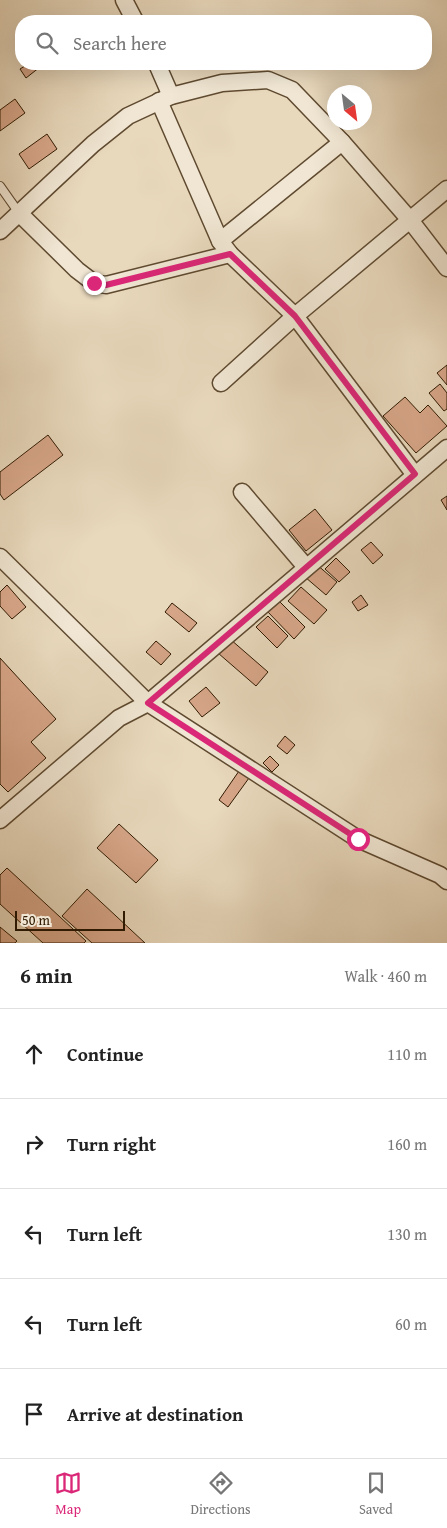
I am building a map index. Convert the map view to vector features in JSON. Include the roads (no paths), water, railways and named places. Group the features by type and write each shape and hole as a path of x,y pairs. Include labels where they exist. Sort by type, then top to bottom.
{"street":[{"path":"124,0 132,15"},
{"path":"158,70 165,98 225,248 295,316 415,474"},
{"path":"0,231 93,144 128,116 165,98 222,83 268,80 292,90 342,142 410,220 447,268"},
{"path":"19,213 77,270 94,283 106,285 225,248 342,142"},
{"path":"221,383 295,316 447,189"},
{"path":"0,820 119,718 148,703 306,566 447,448"},
{"path":"242,492 306,566"},
{"path":"0,557 148,703 358,839 445,876"}],"lane":[{"path":"0,186 19,213"}]}
